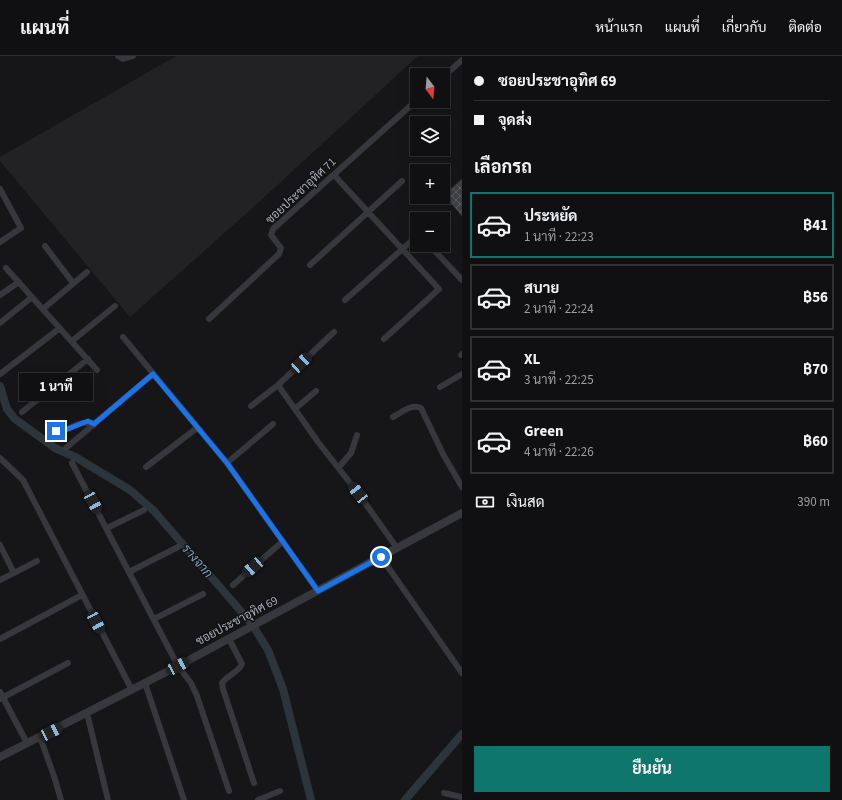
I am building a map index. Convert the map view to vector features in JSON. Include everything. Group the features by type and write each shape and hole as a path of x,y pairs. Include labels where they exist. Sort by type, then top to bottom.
{"street":[{"path":"118,56 123,59 133,56"},
{"path":"450,71 462,60"},
{"name":"ซอยประชาอุทิศ 71","path":"209,319 278,254 281,248 272,239 271,235 273,230 410,106"},
{"path":"334,175 439,289 384,339"},
{"path":"310,265 402,181"},
{"path":"0,242 21,228 1,193"},
{"path":"345,300 410,242"},
{"path":"45,246 73,284"},
{"path":"436,252 462,280"},
{"path":"6,268 97,370"},
{"path":"43,309 87,272"},
{"path":"0,295 19,282"},
{"path":"0,323 32,297"},
{"path":"72,341 115,306"},
{"path":"0,374 60,328"},
{"path":"251,406 278,385 334,332"},
{"path":"123,337 227,463 318,591"},
{"path":"22,412 88,359"},
{"path":"66,448 153,374"},
{"path":"440,387 462,374"},
{"path":"278,385 296,408 318,442 397,548"},
{"path":"296,408 316,391"},
{"path":"393,417 412,407 417,406 421,408 443,454 462,487"},
{"path":"56,431 65,430 88,421 94,424"},
{"path":"227,463 273,424"},
{"path":"146,467 197,428"},
{"path":"338,467 351,453 357,435"},
{"path":"0,458 23,480 132,690"},
{"path":"72,463 178,666 191,683 197,696 229,791"},
{"path":"107,528 144,510"},
{"name":"ซอยประชาอุทิศ 69","path":"0,757 178,666 462,514"},
{"path":"233,585 283,541"},
{"path":"0,545 14,573"},
{"path":"129,572 178,547"},
{"path":"381,557 462,673"},
{"path":"0,580 37,561"},
{"path":"154,619 204,594"},
{"path":"0,639 82,595"},
{"path":"229,639 242,664 235,673 224,679 222,683 223,689 254,783"},
{"path":"27,744 1,696 68,663"},
{"path":"145,683 184,800"},
{"path":"87,713 108,800"},
{"path":"40,737 54,776 60,800"},
{"path":"258,800 280,790"},
{"path":"444,793 462,797"}],"shaded area":[{"path":"176,56 418,56 248,212 130,317 0,161 0,157"}],"building":[{"path":"462,179 462,216 450,202 450,190"}],"waterway":[{"name":"รางจาก","path":"0,386 7,409 15,419 55,448 77,458 130,490 154,511 252,624 268,650 283,689 311,800"},
{"path":"405,800 462,734"}],"route":[{"path":"56,431 65,430 88,421 94,424 153,374 227,463 318,591 381,557"}]}
